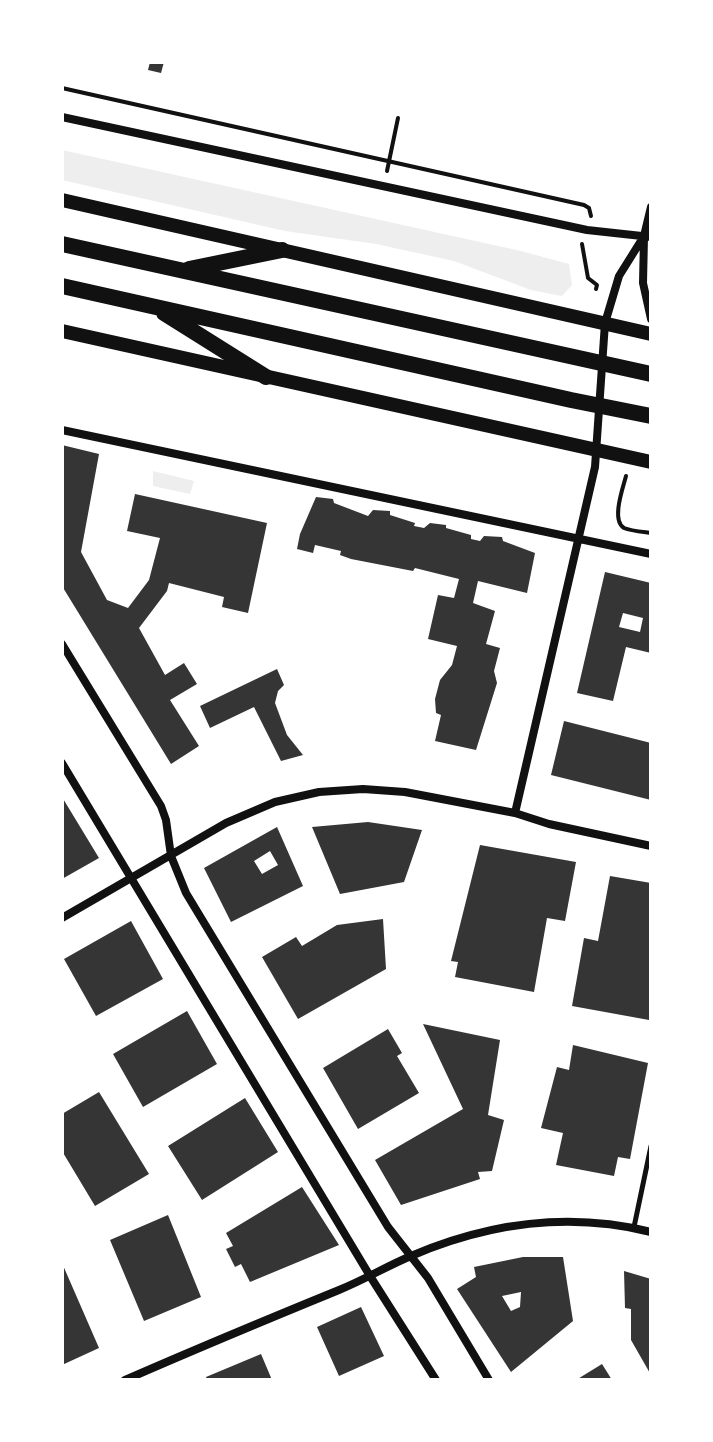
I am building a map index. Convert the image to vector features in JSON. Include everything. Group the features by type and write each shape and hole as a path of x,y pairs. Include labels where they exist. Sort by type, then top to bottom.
{"main road":[{"path":"62,200 651,334"},
{"path":"62,244 651,374"},
{"path":"184,271 282,250"},
{"path":"62,286 651,416"},
{"path":"152,306 266,377"},
{"path":"62,331 651,462"}],"street":[{"path":"62,117 587,230 648,237"},
{"path":"651,207 643,283 651,319"},
{"path":"515,813 580,539 596,450 605,323 619,276 648,237"},
{"path":"62,430 651,554"},
{"path":"62,644 161,806 171,856 186,893 380,1214 428,1278 489,1380"},
{"path":"62,763 130,881 436,1380"},
{"path":"62,918 208,833 261,807 327,791 391,790 515,813 549,824 651,846"},
{"path":"125,1380 411,1256 481,1232 542,1222 634,1227 651,1232"}],"lane":[{"path":"634,1227 651,1146"}],"path":[{"path":"391,151 398,118"},
{"path":"626,474 618,514 620,523 624,528 651,533"}],"shaded area":[{"path":"62,150 521,251 569,264 572,285 562,296 531,290 454,261 376,244 285,231 62,180"},
{"path":"153,471 194,481 190,494 153,486"}],"building":[{"path":"150,62 164,62 161,73 148,70"},
{"path":"62,445 99,454 81,552 107,600 128,608 149,580 160,538 127,531 135,494 267,523 248,613 222,607 224,597 169,583 167,591 139,628 165,675 184,663 197,684 170,700 199,746 171,764 62,586"},
{"path":"316,497 333,499 334,503 368,516 373,510 390,511 390,515 415,523 414,526 424,528 430,523 446,525 446,528 480,541 484,536 502,537 503,541 535,553 527,593 478,581 473,603 495,611 486,644 500,648 494,671 497,683 476,750 435,741 441,715 436,713 435,699 440,680 452,665 457,646 428,639 438,595 454,598 459,579 415,568 413,571 351,559 340,555 341,551 315,545 313,553 297,549"},
{"path":"605,572 651,583 651,653 626,647 613,701 577,693","holes":["623,613 643,618 640,632 619,627"]},
{"path":"277,669 284,685 278,691 275,703 287,735 303,755 281,761 254,707 210,728 200,706"},
{"path":"564,721 651,743 651,800 551,775"},
{"path":"62,797 99,858 62,879"},
{"path":"368,822 422,830 404,882 340,894 312,827"},
{"path":"277,827 303,886 231,922 204,868","holes":["270,851 278,865 262,874 254,861"]},
{"path":"480,845 576,862 565,921 547,918 534,992 455,977 458,962 451,961"},
{"path":"610,876 651,883 649,1020 572,1006 584,938 598,941"},
{"path":"383,919 386,969 298,1019 262,957 296,937 302,946 337,925"},
{"path":"131,921 163,979 96,1016 64,959"},
{"path":"187,1011 217,1064 143,1107 113,1054"},
{"path":"423,1024 500,1040 488,1115 504,1120 492,1171 478,1172 480,1179 401,1205 375,1160 463,1109"},
{"path":"388,1029 402,1053 397,1056 419,1093 358,1129 323,1068"},
{"path":"573,1045 648,1063 630,1159 618,1157 614,1176 556,1165 563,1133 541,1128 557,1067 569,1070"},
{"path":"99,1092 149,1174 95,1206 62,1151 62,1114"},
{"path":"245,1098 278,1152 202,1200 168,1146"},
{"path":"302,1187 339,1245 250,1282 241,1264 235,1267 226,1249 233,1246 226,1233"},
{"path":"168,1215 201,1297 144,1321 110,1240"},
{"path":"523,1257 563,1257 573,1321 511,1372 457,1289 476,1277 474,1267","holes":["521,1292 520,1307 511,1311 502,1296"]},
{"path":"62,1263 99,1348 62,1365"},
{"path":"624,1271 651,1279 651,1375 631,1340 631,1309 625,1308"},
{"path":"361,1307 384,1356 339,1376 317,1327"},
{"path":"261,1354 272,1380 207,1380 206,1377"},
{"path":"602,1364 612,1380 576,1380"}]}
